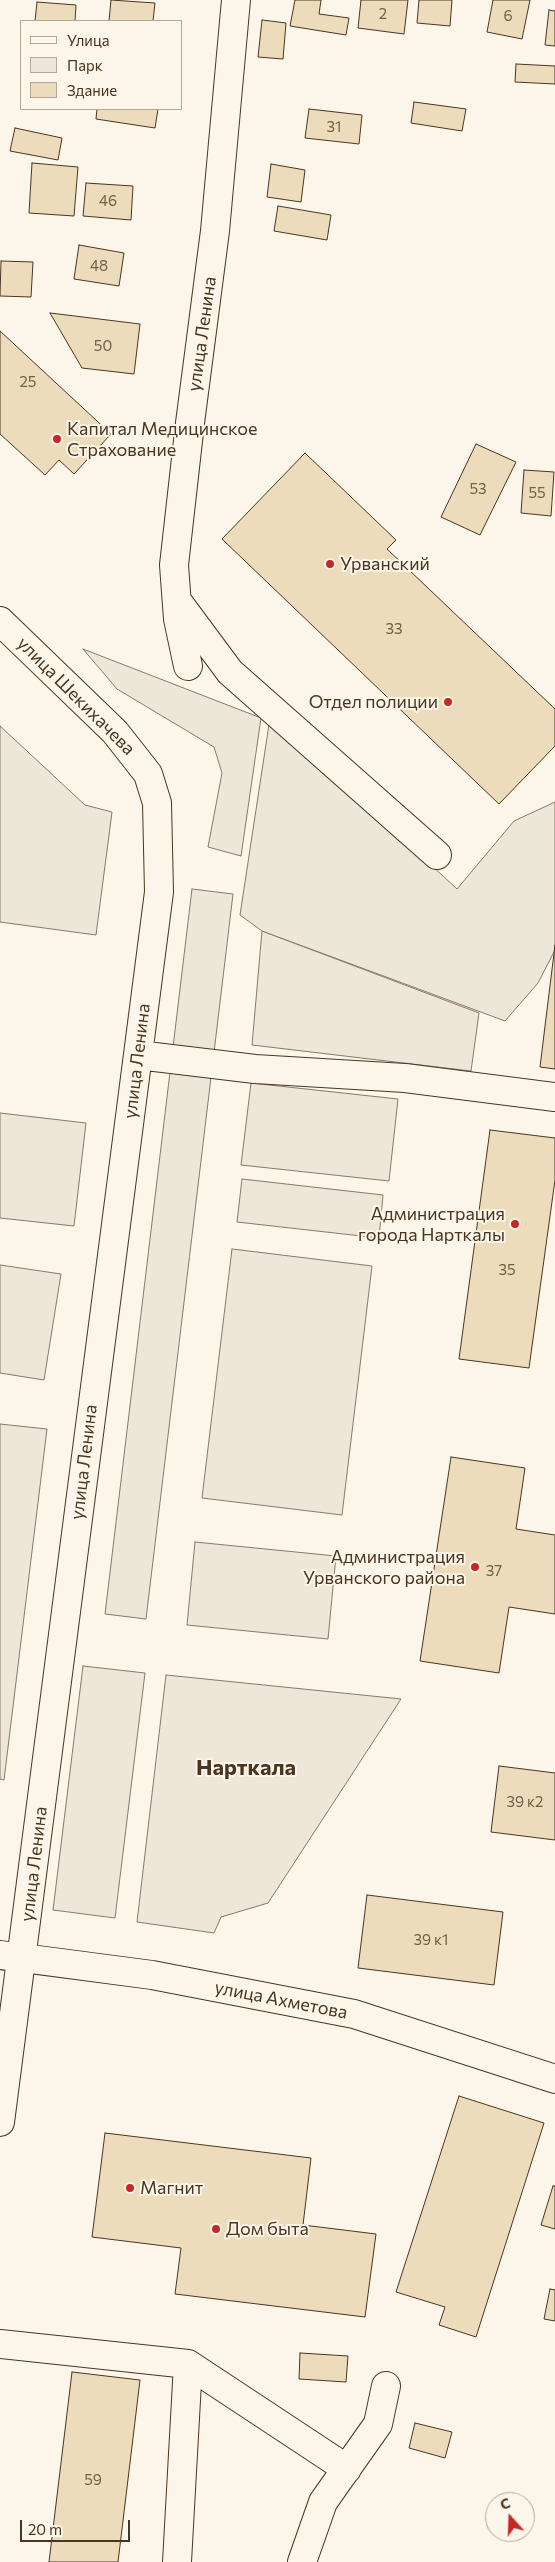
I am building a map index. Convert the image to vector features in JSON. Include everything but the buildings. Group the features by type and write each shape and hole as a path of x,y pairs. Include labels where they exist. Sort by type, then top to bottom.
{"street":[{"name":"улица Ленина","path":"188,666 176,600 174,565 215,231 236,0"},
{"path":"176,600 230,672 438,855"},
{"name":"улица Шекихачева","path":"0,621 115,732 136,755 148,774 157,803"},
{"name":"улица Ленина","path":"0,2122 11,1956 56,1679 159,892 157,803"},
{"path":"138,1055 255,1069 405,1078 555,1097"},
{"name":"улица Ахметова","path":"11,1956 152,1975 354,2014 555,2079"},
{"path":"0,2344 188,2364 347,2469"},
{"path":"177,2562 188,2364"},
{"path":"302,2562 323,2502 378,2424 386,2386"}],"green space":[{"path":"262,931 479,1013 471,1071 252,1045"},
{"path":"251,1083 398,1099 389,1181 241,1165"},
{"path":"0,1113 86,1123 74,1226 0,1218"},
{"path":"242,1179 383,1195 379,1238 237,1222"},
{"path":"232,1249 372,1266 342,1515 202,1498"},
{"path":"0,1265 61,1274 44,1380 0,1373"},
{"path":"0,1424 47,1429 4,1780 0,1779"},
{"path":"195,1542 336,1556 328,1639 187,1625"},
{"path":"83,1666 145,1673 115,1918 53,1910"},
{"path":"166,1675 401,1699 268,1903 221,1917 214,1933 137,1922"}],"shaded area":[{"path":"83,649 261,718 241,856 208,847 222,773 214,747 117,689"},
{"path":"270,718 276,721 457,889 514,821 555,802 555,950 538,983 505,1021 262,931 240,915"},
{"path":"0,726 85,805 112,812 96,935 0,922"},
{"path":"192,889 233,894 146,1619 105,1614"}],"place":[{"name":"Капитал Медицинское Страхование","path":"57,439"},
{"name":"Урванский","path":"330,564"},
{"name":"Отдел полиции","path":"448,702"},
{"name":"Администрация города Нарткалы","path":"515,1224"},
{"name":"Администрация Урванского района","path":"475,1567"},
{"name":"Магнит","path":"130,2188"},
{"name":"Дом быта","path":"216,2229"}],"district":[{"name":"Нарткала","path":"246,1768"}]}
